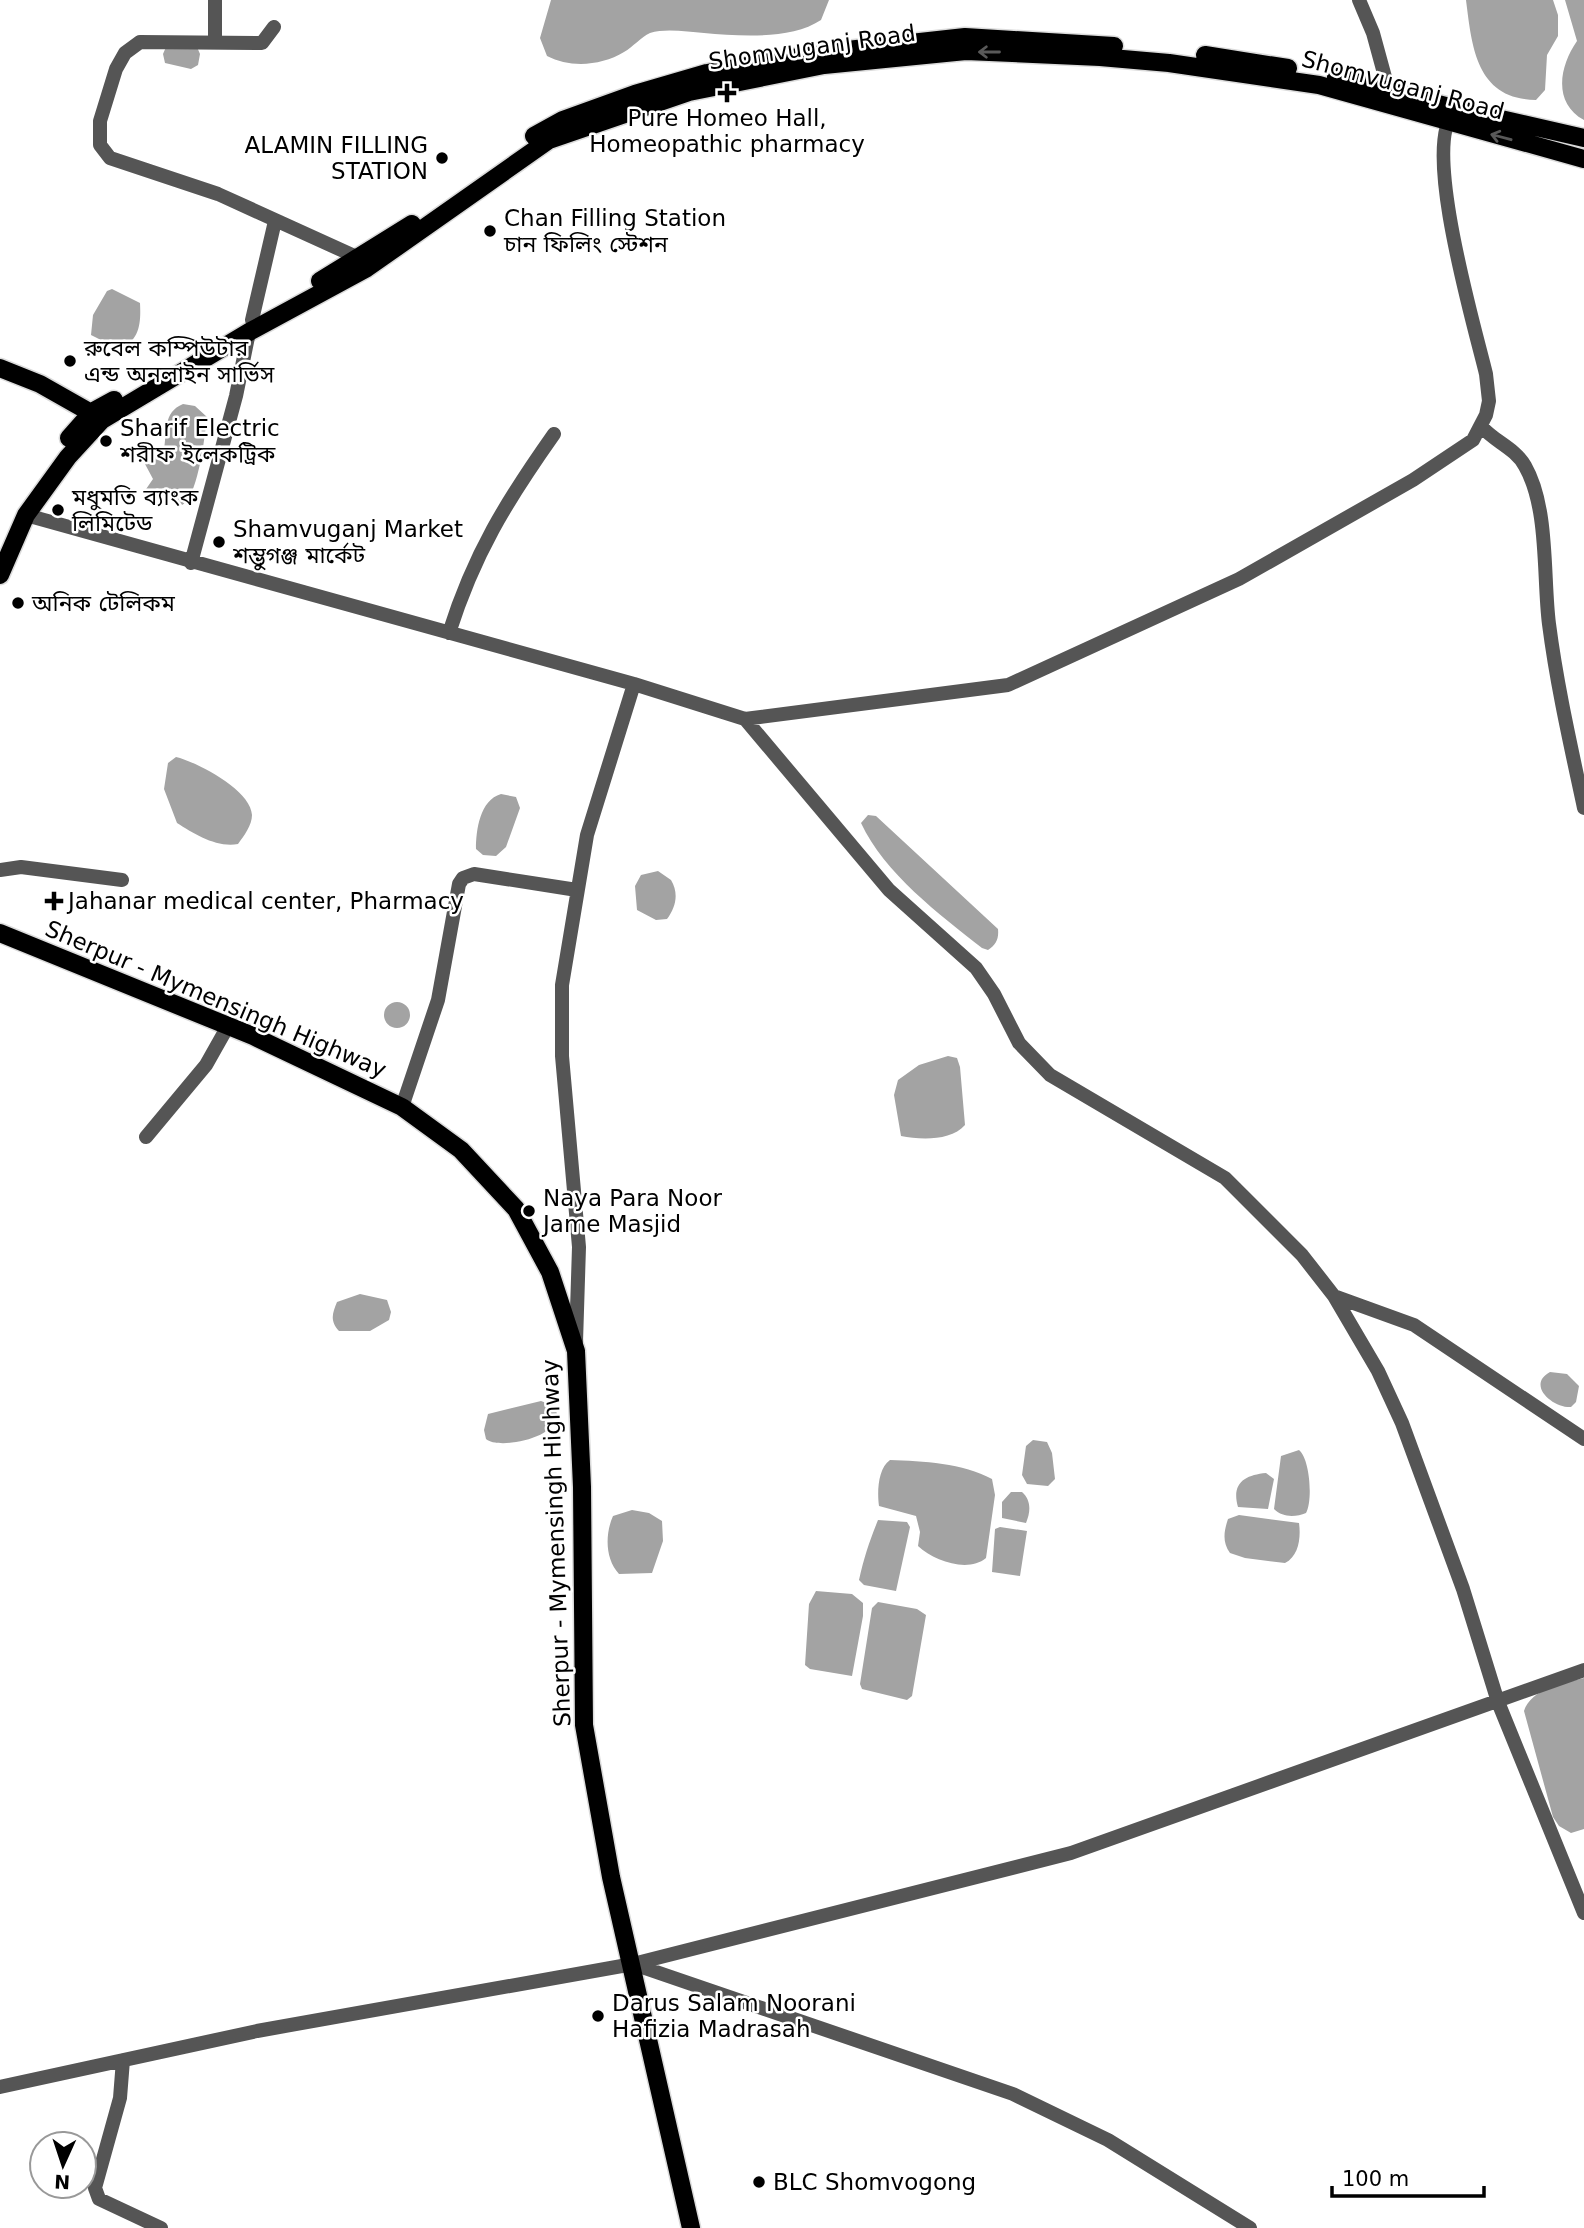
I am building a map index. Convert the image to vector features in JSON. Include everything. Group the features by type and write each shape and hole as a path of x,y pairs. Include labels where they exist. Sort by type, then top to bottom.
{"main road":[{"name":"Shomvuganj Road","path":"0,555 20,506 59,449 97,416 359,258 538,133 635,94 707,74 820,53 938,39 1021,38 1238,59 1388,88 1452,116 1576,157"},
{"name":"Shomvuganj Road","path":"250,326 367,268 548,140 689,92 824,65 966,51 1114,58 1319,85 1452,116 1578,136"},
{"path":"0,368 40,384 97,416"},
{"name":"Shomvuganj Road","path":"0,575 26,515 97,416"},
{"name":"Sherpur - Mymensingh Highway","path":"2,933 228,1026 402,1107 461,1150 516,1209 550,1272 576,1351 582,1486 583,1725 611,1877 633,1964 691,2228"}],"street":[{"path":"215,0 215,41"},
{"path":"1359,0 1373,33 1388,88"},
{"path":"274,27 262,43 140,42 125,53 116,69 100,121 100,145 110,158 218,194 359,258"},
{"path":"26,515 634,684 745,719 1008,685 1239,579 1297,549 1459,451 1482,427 1489,401 1486,374 1443,176 1452,116"},
{"path":"191,563 236,396 275,221"},
{"path":"1482,427 1494,441 1516,453 1526,467 1536,499 1549,623 1563,712 1584,808"},
{"path":"449,634 468,573 494,522 554,434"},
{"path":"576,1351 579,1247 562,1044 562,985 591,822 634,684"},
{"path":"745,719 889,890 976,968 994,994 1009,1029 1028,1055 1050,1074 1225,1178 1302,1255 1334,1296 1378,1371 1402,1423 1463,1589 1498,1702 1584,1913"},
{"path":"0,870 21,867 122,880"},
{"path":"402,1107 438,1000 454,908 463,878 474,874 577,890"},
{"path":"146,1137 206,1065 228,1026"},
{"path":"1334,1296 1414,1325 1584,1439"},
{"path":"0,2087 257,2031 633,1964 1072,1853 1584,1670"},
{"path":"633,1964 1013,2094 1108,2140 1250,2228"},
{"path":"123,2060 120,2098 95,2188 99,2199 161,2228"}],"shaded area":[{"path":"551,0 829,0 821,20 795,31 765,35 656,32 650,33 615,57 596,63 575,64 547,56 540,38"},
{"path":"1466,0 1553,0 1558,15 1558,36 1547,55 1545,90 1536,100 1501,91 1489,80 1475,52"},
{"path":"1565,0 1584,0 1584,120 1574,113 1563,94 1563,73 1577,41"},
{"path":"166,47 197,47 200,54 198,65 191,69 165,63 163,54"},
{"path":"112,289 140,303 138,330 126,346 119,349 91,335 93,315 107,291"},
{"path":"183,404 195,406 207,417 196,479 188,500 182,505 170,495 150,498 144,492 153,479 145,464 149,457 164,450 169,417"},
{"path":"176,757 209,771 243,796 252,819 238,844 214,842 177,823 164,789 168,763"},
{"path":"501,794 516,797 520,808 506,847 496,856 483,855 476,849 481,817 488,802"},
{"path":"868,815 876,816 998,929 993,946 988,950 982,948 898,876 871,841 861,823"},
{"path":"658,871 671,880 676,895 673,910 667,919 656,920 637,910 635,886 641,875"},
{"path":"397,1002 406,1006 410,1015 406,1024 397,1028 388,1024 384,1015 388,1006"},
{"path":"948,1056 957,1058 960,1067 965,1125 944,1137 901,1136 894,1095 898,1080 919,1065"},
{"path":"360,1294 387,1300 391,1312 389,1320 370,1331 339,1331 333,1317 337,1302"},
{"path":"1550,1372 1567,1374 1579,1386 1576,1402 1571,1407 1550,1400 1541,1389 1543,1377"},
{"path":"541,1401 554,1406 557,1417 553,1426 544,1433 518,1442 493,1442 486,1439 484,1430 488,1414"},
{"path":"1033,1440 1047,1442 1052,1453 1055,1479 1048,1486 1027,1484 1022,1475 1026,1446"},
{"path":"1299,1450 1308,1470 1308,1507 1306,1513 1285,1515 1274,1509 1281,1456"},
{"path":"890,1460 956,1466 992,1479 995,1495 986,1558 970,1565 961,1565 942,1560 918,1546 920,1532 916,1516 879,1506 878,1487 881,1474"},
{"path":"1266,1473 1274,1479 1268,1509 1238,1507 1238,1486 1246,1478"},
{"path":"1011,1492 1022,1492 1029,1502 1026,1523 1002,1518 1002,1502"},
{"path":"632,1510 649,1513 662,1521 663,1541 652,1573 619,1574 611,1561 608,1538 613,1516"},
{"path":"1239,1515 1299,1523 1299,1540 1290,1560 1285,1563 1245,1558 1230,1553 1224,1536 1228,1519"},
{"path":"878,1520 907,1522 910,1527 896,1591 864,1585 859,1580"},
{"path":"1000,1527 1027,1531 1020,1576 992,1572 995,1529"},
{"path":"816,1591 852,1594 863,1603 852,1676 810,1669 805,1665 809,1604"},
{"path":"878,1602 917,1609 926,1615 912,1696 907,1700 862,1689 860,1684 872,1608"},
{"path":"1584,1678 1584,1829 1571,1833 1559,1826 1553,1817 1524,1711 1533,1697 1541,1692"}],"place":[{"name":"Pure Homeo Hall, Homeopathic pharmacy","path":"727,93"},
{"name":"ALAMIN FILLING STATION","path":"442,158"},
{"name":"Chan Filling Station চান ফিলিং স্টেশন","path":"490,231"},
{"name":"রুবেল কম্পিউটার এন্ড অনলাইন সার্ভিস","path":"70,361"},
{"name":"Sharif Electric শরীফ ইলেকট্রিক","path":"106,441"},
{"name":"মধুমতি ব্যাংক লিমিটেড","path":"58,510"},
{"name":"Shamvuganj Market শম্ভুগঞ্জ মার্কেট","path":"219,542"},
{"name":"অনিক টেলিকম","path":"18,603"},
{"name":"Jahanar medical center, Pharmacy","path":"54,901"},
{"name":"Naya Para Noor Jame Masjid","path":"529,1211"},
{"name":"Darus Salam Noorani Hafizia Madrasah","path":"598,2016"},
{"name":"BLC Shomvogong","path":"759,2182"}]}
